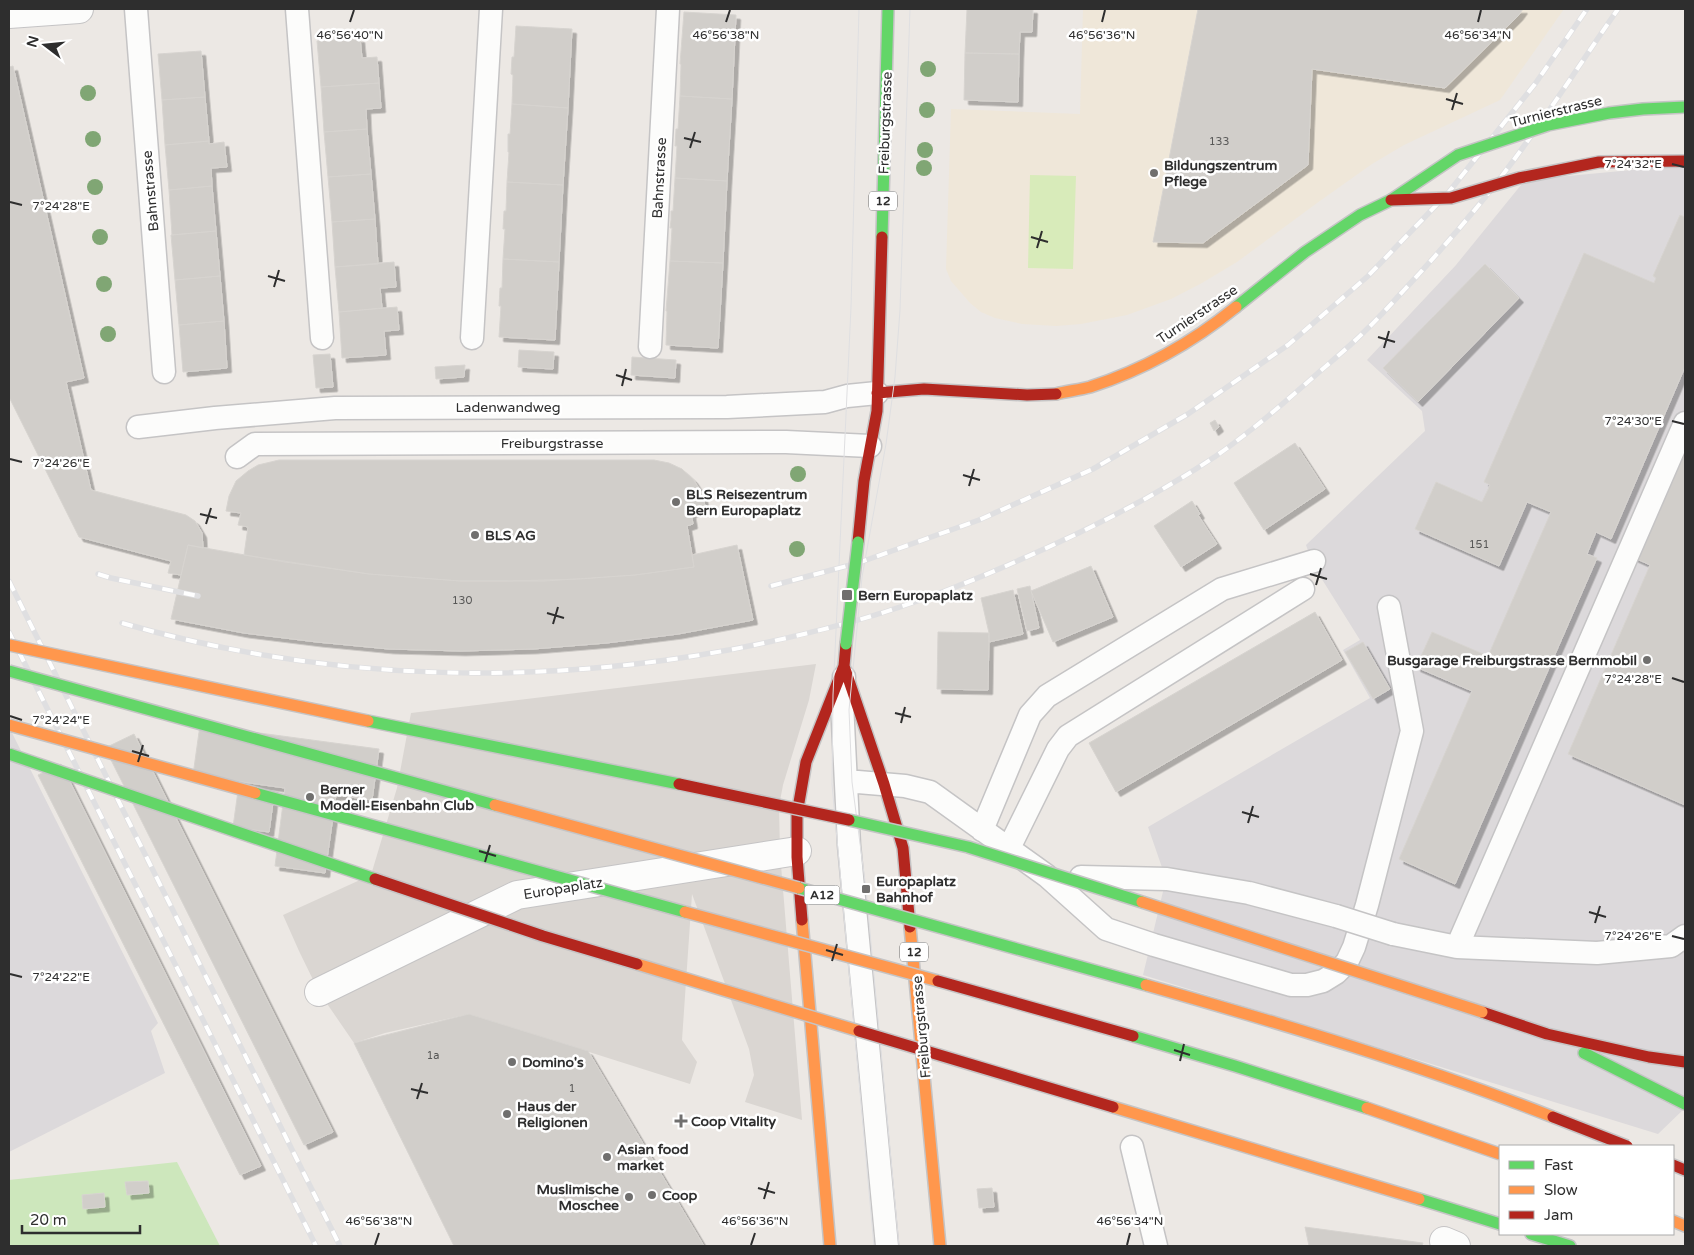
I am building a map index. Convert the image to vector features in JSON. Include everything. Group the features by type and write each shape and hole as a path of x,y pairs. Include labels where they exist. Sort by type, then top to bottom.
{"main road":[{"name":"Freiburgstrasse","path":"830,1246 797,851 797,814 806,762 844,666 864,481 877,411 888,9"},
{"name":"Turnierstrasse","path":"877,393 924,389 1028,395 1054,394 1089,387 1129,372 1183,345 1226,315 1305,252 1360,215 1391,200 1458,155 1548,125 1609,113 1685,107"},
{"name":"Turnierstrasse","path":"1391,200 1451,198 1519,178 1599,162 1685,161"},
{"path":"9,645 393,726 776,803 968,847 1267,941 1547,1034 1649,1057 1685,1062"},
{"name":"Freiburgstrasse","path":"844,666 884,784 903,848 940,1246"},
{"name":"A12","path":"9,671 690,858 1251,1016 1490,1094 1624,1145"},
{"path":"9,725 1045,1011 1235,1066 1388,1114 1499,1154"},
{"path":"9,754 543,936 1499,1224"},
{"path":"1547,1034 1685,1104"},
{"path":"1534,1235 1570,1246"}],"street":[{"path":"9,14 79,9"},
{"name":"Europaplatz","path":"319,992 517,895 797,851"}],"lane":[{"name":"Bahnstrasse","path":"136,9 164,372"},
{"path":"297,9 322,338"},
{"path":"472,338 491,9"},
{"name":"Bahnstrasse","path":"650,347 668,9"},
{"name":"Ladenwandweg","path":"138,427 215,418 335,408 727,407 825,402 847,396 877,393"},
{"path":"1457,947 1685,423"},
{"name":"Freiburgstrasse","path":"237,457 254,444 786,442 870,446"},
{"path":"982,830 1030,714 1047,696 1222,589 1314,561"},
{"path":"1009,848 1058,748 1068,736 1303,589"},
{"path":"846,781 905,786 930,792 1047,876 1106,929 1154,946 1291,985 1307,985 1323,981 1336,973 1347,962 1354,947 1368,905 1412,731 1390,607"},
{"name":"Freiburgstrasse","path":"844,666 842,703 851,863 886,1246"},
{"path":"1047,876 1167,879 1249,893 1336,916 1393,934 1457,947 1597,953 1671,946 1685,936"},
{"path":"1132,1147 1156,1246"}],"shaded area":[{"name":"Bildungszentrum Pflege","path":"1083,9 1564,9 1500,100 1404,145 1372,164 1237,262 1202,283 1171,299 1127,315 1081,324 1056,326 1022,324 995,318 981,312 970,303 951,281 946,269 951,109 1080,114"},
{"path":"1685,165 1685,1108 1658,1134 1143,975 1166,879 1148,827 1370,698 1343,650 1360,640 1313,565 1306,545 1425,431 1422,411 1367,360 1456,265 1525,180"},
{"path":"816,664 809,700 783,785 779,806 780,853 802,1120 745,1102 754,1075 749,1049 692,894 682,1040 697,1062 690,1084 469,1014 385,1033 354,1043 319,992 283,915 371,875 397,788 411,713"},
{"path":"9,727 158,1023 151,1031 165,1073 9,1152"}],"green space":[{"path":"1030,175 1076,176 1073,269 1028,268"},
{"path":"177,1162 220,1246 9,1246 9,1180"}],"building":[{"path":"967,9 1033,9 1032,32 1020,32 1019,54 965,53"},
{"path":"1198,9 1523,9 1445,88 1312,69 1308,165 1203,243 1153,242"},
{"path":"684,12 736,15 732,99 680,96 680,64"},
{"path":"516,26 572,29 568,108 512,104 513,75 511,74"},
{"path":"360,38 362,58 377,57 379,83 321,87 317,41"},
{"path":"201,51 205,97 162,100 158,54"},
{"path":"965,53 1019,54 1018,102 964,100"},
{"path":"13,66 84,378 66,382 91,490 186,515 195,521 202,533 203,548 188,545 181,575 168,573 171,561 79,537 9,397 9,67"},
{"path":"379,83 381,108 366,109 367,129 324,132 321,87"},
{"path":"680,96 732,99 727,181 675,178 676,129 678,129"},
{"path":"205,97 209,141 165,145 162,100"},
{"path":"512,104 568,108 563,185 507,182 508,134 510,134"},
{"path":"367,129 371,174 328,177 324,132"},
{"path":"209,141 209,144 224,142 227,167 211,168 212,186 169,190 165,145"},
{"path":"371,174 375,219 332,222 328,177"},
{"path":"675,178 727,181 723,263 670,261 671,211 673,211"},
{"path":"507,182 563,185 559,262 503,259 505,229 503,229"},
{"path":"212,186 216,231 172,235 169,190"},
{"path":"1680,215 1685,217 1685,367 1611,539 1596,532 1587,554 1597,558 1455,884 1399,859 1472,691 1416,667 1432,632 1488,656 1551,512 1527,502 1499,566 1415,529 1436,482 1482,502 1490,485 1484,482 1584,253 1654,283 1656,278 1653,276"},
{"path":"375,219 378,264 335,267 332,222"},
{"path":"216,231 220,276 175,280 171,235"},
{"path":"503,259 559,262 555,340 499,337 501,306 499,306"},
{"path":"670,261 723,263 718,348 666,345 666,311"},
{"path":"394,262 396,287 380,288 382,308 339,312 335,267"},
{"path":"1485,264 1519,298 1418,402 1383,368"},
{"path":"220,276 224,321 179,325 175,280"},
{"path":"397,307 399,330 384,331 386,355 342,358 339,312"},
{"path":"224,321 227,368 183,372 179,325"},
{"path":"519,350 554,352 553,369 518,367"},
{"path":"330,354 333,387 316,388 313,355"},
{"path":"632,357 676,360 675,378 631,375"},
{"path":"465,365 464,377 436,379 435,367"},
{"path":"1215,420 1219,427 1214,431 1210,423"},
{"name":"Busgarage Freiburgstrasse Bernmobil","path":"1685,430 1685,805 1568,754 1650,565 1626,554"},
{"path":"1295,443 1325,489 1264,530 1234,483"},
{"path":"279,460 654,460 669,463 682,469 693,479 702,493 706,510 691,513 693,524 687,526 694,567 635,575 545,581 460,581 369,574 244,555 248,527 238,525 241,513 226,511 229,496 236,481 248,471 258,465"},
{"path":"1192,501 1200,514 1198,515 1217,544 1181,567 1154,526"},
{"path":"188,545 369,574 460,581 507,581 635,575 694,567 692,555 737,545 753,620 678,634 606,643 533,649 461,651 389,649 244,633 171,619"},
{"path":"1091,566 1113,617 1053,642 1031,591"},
{"path":"1030,586 1039,628 1027,631 1017,589"},
{"path":"1013,590 1023,634 989,642 989,633 981,598"},
{"path":"1315,612 1342,660 1116,792 1089,743"},
{"path":"938,632 989,633 988,690 937,689"},
{"path":"1363,642 1390,689 1373,699 1345,652"},
{"name":"Berner Modell-Eisenbahn Club","path":"200,725 379,749 372,800 336,795 325,873 275,866 285,788 193,775"},
{"path":"134,734 333,1132 304,1145 105,748"},
{"path":"61,764 261,1166 240,1175 38,775"},
{"path":"238,791 274,795 269,832 233,827"},
{"name":"Haus der Religionen","path":"469,1014 588,1051 704,1246 454,1246 354,1043"},
{"path":"148,1181 149,1193 127,1195 125,1182"},
{"path":"992,1188 994,1207 979,1208 977,1189"},
{"path":"104,1193 105,1207 83,1209 82,1195"},
{"path":"1305,1227 1423,1243 1422,1246 1309,1246"}],"tram line":[{"path":"859,9 851,307 833,695 832,784 874,1246"},
{"path":"899,1246 866,889 852,782 849,710 862,577 886,444 895,377 900,310 910,9"}],"railway":[{"path":"771,586 858,563 979,520 1093,469 1188,414 1288,345 1368,276 1448,193 1535,84 1587,9"},
{"path":"122,623 201,643 281,658 361,668 442,672 523,672 604,667 684,658 764,643 867,618 944,592 1041,551 1168,486 1216,456 1255,426 1347,348 1416,277 1487,195 1538,127 1618,9"},
{"path":"98,574 198,596"},
{"path":"9,581 340,1246"},
{"path":"9,632 316,1246"}],"traffic: fast":[{"path":"882,237 888,9"},
{"path":"1391,200 1458,155 1548,125 1609,113 1685,107"},
{"path":"1236,307 1305,252 1360,215 1391,200"},
{"path":"846,644 858,542"},
{"path":"9,671 495,805"},
{"path":"368,721 679,784"},
{"path":"9,754 375,879"},
{"path":"255,793 685,912"},
{"path":"849,820 968,847 1142,902"},
{"path":"799,888 1146,985"},
{"path":"1133,1036 1367,1108"},
{"path":"1584,1053 1685,1104"},
{"path":"1419,1199 1499,1224"},
{"path":"1534,1235 1570,1246"}],"traffic: slow":[{"path":"1056,394 1090,387 1110,380 1167,354 1220,320 1236,307"},
{"path":"9,645 368,721"},
{"path":"9,725 255,793"},
{"path":"495,805 799,888"},
{"path":"1142,902 1482,1012"},
{"path":"685,912 938,981"},
{"path":"802,920 830,1246"},
{"path":"910,927 940,1246"},
{"path":"637,964 859,1031"},
{"path":"1146,985 1351,1046 1453,1080 1553,1117"},
{"path":"1113,1107 1419,1199"},
{"path":"1367,1108 1499,1154"},
{"path":"1674,1221 1685,1226"}],"traffic: jam":[{"path":"1391,200 1451,198 1519,178 1599,162 1685,161"},
{"path":"858,542 864,481 877,411 882,237"},
{"path":"877,393 924,389 1027,395 1056,394"},
{"path":"802,920 797,857 797,814 806,762 844,666 846,644"},
{"path":"844,666 884,784 903,848 910,927"},
{"path":"679,784 849,820"},
{"path":"375,879 543,936 637,964"},
{"path":"938,981 1133,1036"},
{"path":"1482,1012 1547,1034 1649,1057 1685,1062"},
{"path":"859,1031 1113,1107"},
{"path":"1553,1117 1624,1145"},
{"path":"1674,1165 1685,1170"}],"place":[{"name":"Bildungszentrum Pflege","path":"1154,173"},
{"name":"BLS Reisezentrum Bern Europaplatz","path":"676,502"},
{"name":"BLS AG","path":"475,535"},
{"name":"Bern Europaplatz","path":"847,595"},
{"name":"Busgarage Freiburgstrasse Bernmobil","path":"1647,660"},
{"name":"Berner Modell-Eisenbahn Club","path":"310,797"},
{"name":"Europaplatz Bahnhof","path":"866,889"},
{"name":"Domino's","path":"512,1062"},
{"name":"Haus der Religionen","path":"507,1114"},
{"name":"Coop Vitality","path":"681,1121"},
{"name":"Asian food market","path":"607,1157"},
{"name":"Coop","path":"652,1195"},
{"name":"Muslimische Moschee","path":"629,1197"}]}
